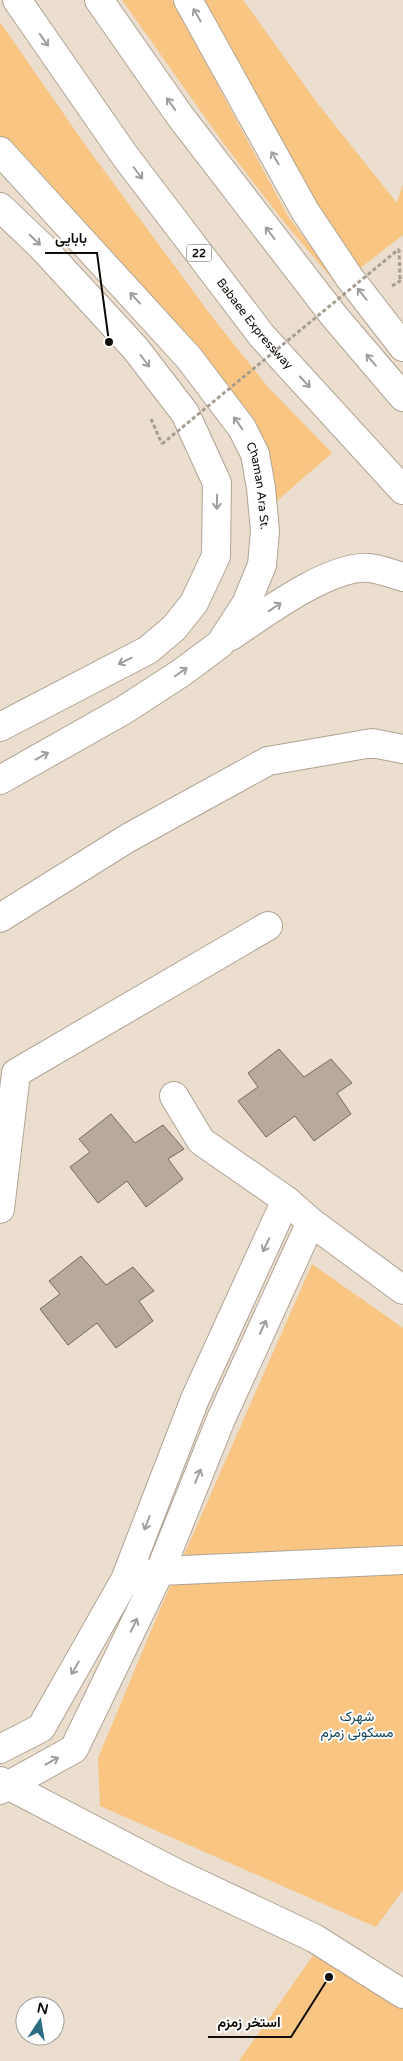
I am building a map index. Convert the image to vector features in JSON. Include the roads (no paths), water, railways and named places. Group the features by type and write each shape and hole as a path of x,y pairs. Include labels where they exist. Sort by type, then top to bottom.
{"main road":[{"name":"Babaee Expressway","path":"17,0 125,156 262,336 403,490"},
{"path":"99,0 180,116 334,316 403,397"},
{"path":"188,0 305,211 349,277 403,346"},
{"name":"Chaman Ara St.","path":"0,151 189,358 242,428 255,454 262,488 265,532 262,565 246,604 220,644 181,673 124,710 0,780"},
{"path":"0,207 41,246 135,348 185,413 218,483 216,556 194,603 174,628 148,650 0,727"},
{"path":"220,644 291,596 346,569 369,568 403,577"},
{"path":"0,918 128,838 268,761 372,743 403,749"},
{"path":"0,1209 16,1072 268,926"},
{"path":"174,1096 201,1141 286,1200 311,1222 403,1290"},
{"path":"0,1749 41,1728 125,1580 195,1399 286,1200"},
{"path":"3,1785 74,1749 160,1571 221,1419 311,1222"},
{"path":"195,1399 221,1419"},
{"path":"125,1580 160,1571 403,1560"},
{"path":"3,1785 176,1873 314,1938 403,1994"}],"place":[{"name":"بابایی","path":"109,342"},
{"name":"استخر زمزم","path":"329,1977"}],"district":[{"name":"شهرک مسکونی زمزم","path":"357,1724"}]}
